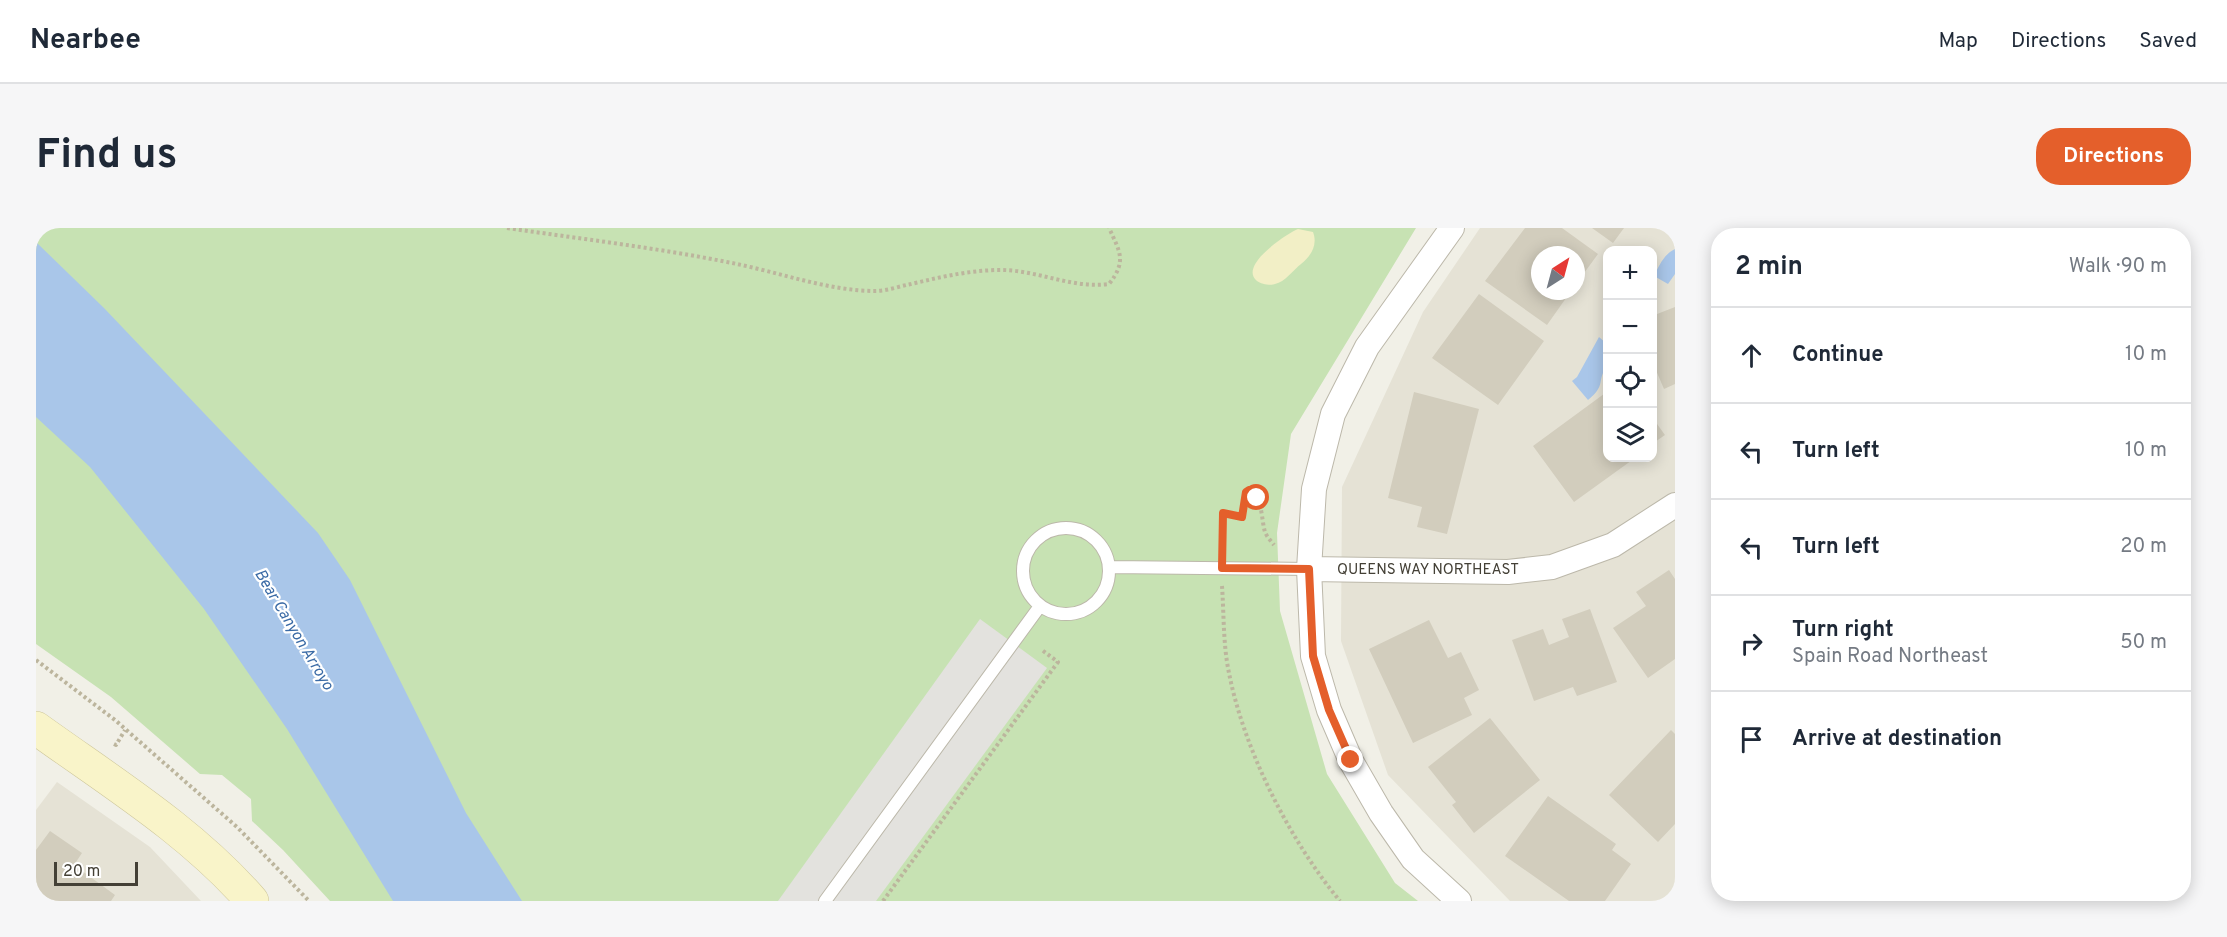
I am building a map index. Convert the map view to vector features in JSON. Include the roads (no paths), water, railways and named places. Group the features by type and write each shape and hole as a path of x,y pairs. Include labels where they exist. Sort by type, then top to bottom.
{"street":[{"path":"1452,228 1367,347 1333,414 1314,489 1309,569 1313,656 1329,710 1351,760 1381,813 1413,859 1459,901"},
{"name":"QUEENS WAY NORTHEAST","path":"1309,569 1508,572 1552,567 1613,545 1675,505"},
{"path":"41,743 179,830 252,901"}],"lane":[{"path":"1075,528 1095,538 1105,550 1110,567 1107,588 1102,598 1086,611 1068,615 1046,611 1040,606 1032,598 1023,579 1023,564 1027,551 1039,537 1055,529 1075,528"},
{"path":"1110,567 1309,569"},
{"path":"825,901 1040,606"}],"water":[{"name":"Bear Canyon Arroyo","path":"36,242 104,308 318,533 350,580 466,813 522,901 393,901 287,729 204,609 90,467 36,417"},
{"path":"1675,249 1675,274 1668,284 1657,278 1657,270"},
{"path":"1599,337 1603,340 1603,374 1597,390 1588,400 1572,381 1577,377"}]}
